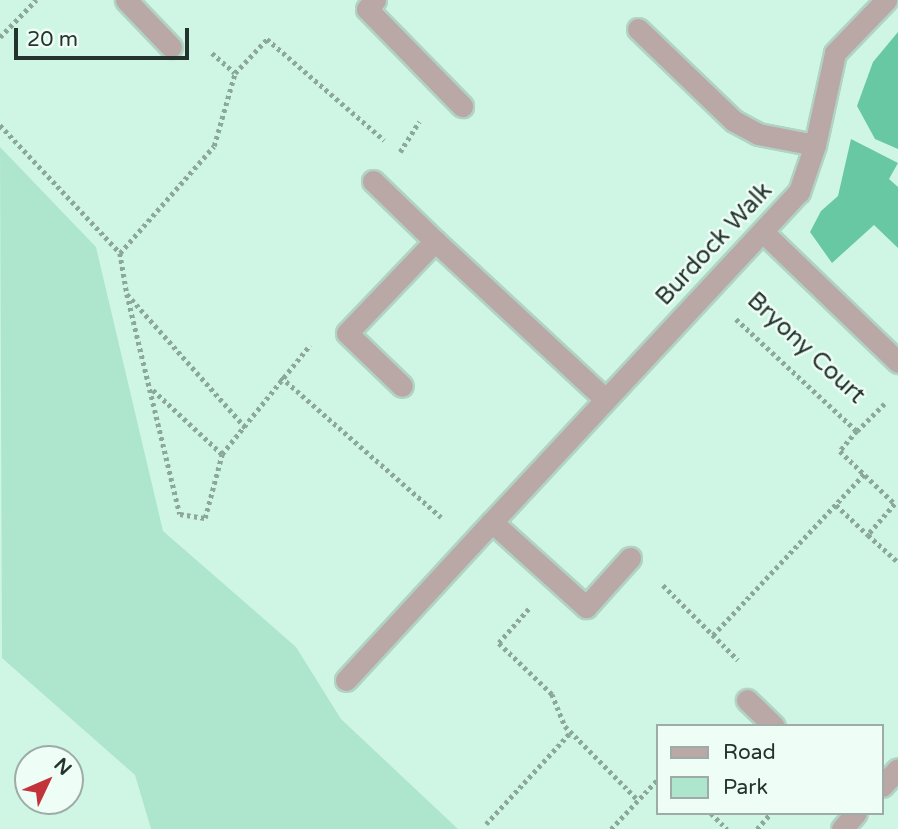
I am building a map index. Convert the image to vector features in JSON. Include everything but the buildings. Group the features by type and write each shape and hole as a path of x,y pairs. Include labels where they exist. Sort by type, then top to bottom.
{"street":[{"path":"126,0 171,47"},
{"name":"Burdock Walk","path":"345,680 604,398 764,233 799,192 815,145 835,53 886,0"},
{"path":"371,5 462,106"},
{"path":"638,29 734,121 758,134 815,145"},
{"path":"373,181 604,398"},
{"path":"764,233 898,362"},
{"path":"402,386 347,333 435,241"},
{"path":"492,523 586,607 630,558"},
{"path":"747,700 772,724"},
{"path":"884,784 898,769"},
{"path":"842,829 854,815"}],"path":[{"path":"0,37 36,0"},
{"path":"120,253 214,146 235,73 267,39 399,153 373,181"},
{"path":"0,125 120,253 127,294 180,514 205,518 222,454 246,428 281,377 321,332 347,333"},
{"name":"Bryony Court","path":"708,292 857,431 840,451 895,504 868,535"},
{"path":"127,294 246,428"},
{"path":"281,377 472,544"},
{"path":"152,389 222,454"},
{"path":"857,431 890,397"},
{"path":"713,635 864,474"},
{"path":"836,505 898,562"},
{"path":"555,580 499,643 552,694 571,732 638,800"},
{"path":"660,582 746,668"},
{"path":"485,824 571,732"},
{"path":"611,829 656,781"},
{"path":"713,815 727,829"},
{"path":"757,829 770,815"}],"green space":[{"path":"898,32 898,149 875,139 857,106 873,62"},
{"path":"851,139 898,163 889,179 898,187 898,248 874,225 832,263 810,232 821,211 838,196"},
{"path":"0,147 96,247 163,531 296,647 341,719 458,829 151,829 135,775 2,658"}]}
